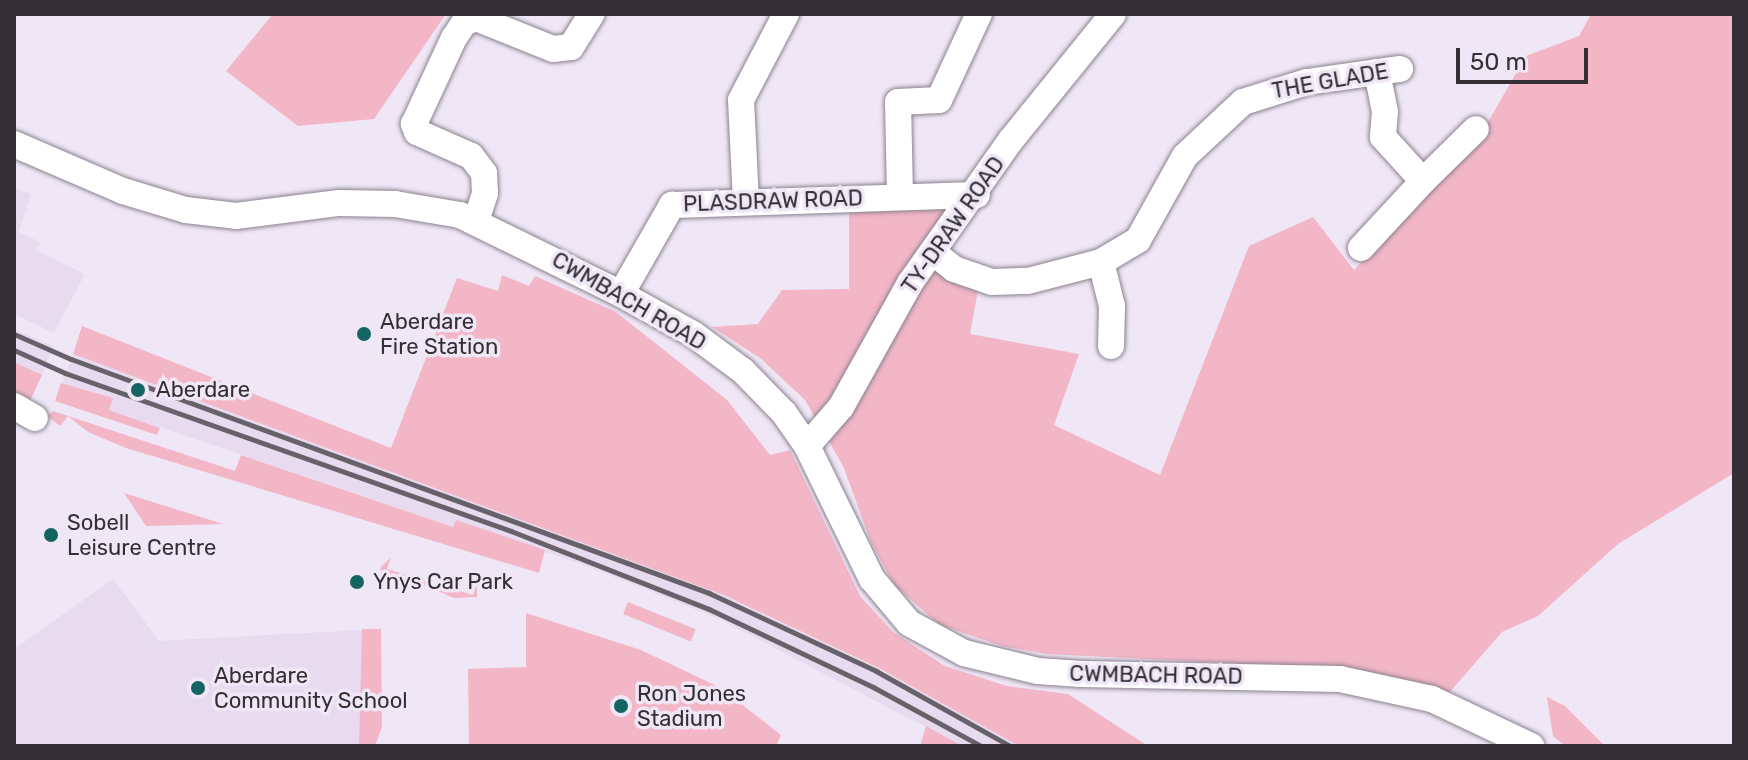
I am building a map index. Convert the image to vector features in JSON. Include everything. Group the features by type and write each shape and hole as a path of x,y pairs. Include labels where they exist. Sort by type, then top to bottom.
{"street":[{"path":"476,221 485,193 484,173 471,156 417,132 414,124 454,38 464,23 476,18 553,49 571,47 592,14"},
{"path":"746,202 741,100 786,14"},
{"path":"900,196 898,102 939,100 979,14"},
{"name":"TY-DRAW ROAD","path":"807,446 841,407 910,283 977,195 1011,140 1113,14"},
{"name":"THE GLADE","path":"935,254 954,269 992,282 1028,281 1101,262 1138,240 1185,156 1243,102 1286,86 1388,70 1383,137 1423,181"},
{"path":"1361,248 1476,129"},
{"name":"CWMBACH ROAD","path":"14,144 123,191 186,210 236,216 339,203 395,204 476,221 621,294 693,334 743,371 784,413 807,446 872,579 909,623 964,653 1067,673 1340,679 1432,699 1531,746"},
{"name":"PLASDRAW ROAD","path":"621,294 672,205 977,195"},
{"path":"1101,262 1112,306 1111,346"}],"shaded area":[{"path":"273,14 446,14 374,119 298,126 226,71"},
{"path":"1591,14 1734,14 1734,473 1618,544 1538,616 1502,632 1449,693 1287,666 1047,654 1002,646 940,625 894,585 871,542 843,466 805,400 760,358 712,327 758,324 782,290 849,289 849,207 958,205 918,258 978,290 970,334 1079,354 1054,425 1160,475 1249,246 1313,217 1354,270 1484,129 1526,56 1579,36"},
{"path":"14,188 31,194 19,232 40,242 36,250 85,274 54,333 14,314"},
{"path":"502,275 529,286 535,276 616,312 727,400 770,455 790,450 860,596 893,632 945,666 1007,686 1068,694 1148,746 1019,746 879,668 726,596 73,354 82,326 391,448 457,278 498,291"},
{"path":"14,329 53,346 42,375 14,362"},
{"path":"73,354 726,596 879,668 1019,746 962,746 717,618 592,568 456,520 454,527 109,410 113,398 62,383"},
{"path":"14,362 42,375 31,399 14,392"},
{"path":"61,383 113,398 109,410 160,428 157,435 55,401"},
{"path":"53,411 235,471 241,455 453,527 456,520 545,550 539,573 126,448 88,432 68,416 60,426 47,416"},
{"path":"124,493 223,524 146,526"},
{"path":"391,557 387,569 449,588 473,595 477,583 477,597 454,598 424,585 385,580 380,568"},
{"name":"Aberdare Community School","path":"113,579 159,641 381,629 376,744 14,746 14,649"},
{"path":"628,602 696,629 691,641 623,614"},
{"name":"Ron Jones Stadium","path":"526,613 641,650 721,688 781,735 776,746 469,746 468,669 526,667"},
{"path":"362,629 381,629 382,727 375,746 359,746"},
{"path":"1547,697 1565,706 1605,746 1565,746 1553,736"},
{"path":"926,726 962,746 920,746"}],"railway":[{"path":"14,334 71,359 709,593 876,671 1010,746"},
{"path":"14,350 65,373 511,531 709,609 873,687 981,746"}],"place":[{"name":"Aberdare Fire Station","path":"364,334"},
{"name":"Aberdare","path":"138,390"},
{"name":"Sobell Leisure Centre","path":"51,535"},
{"name":"Ynys Car Park","path":"357,582"},
{"name":"Aberdare Community School","path":"198,688"},
{"name":"Ron Jones Stadium","path":"621,706"}]}
